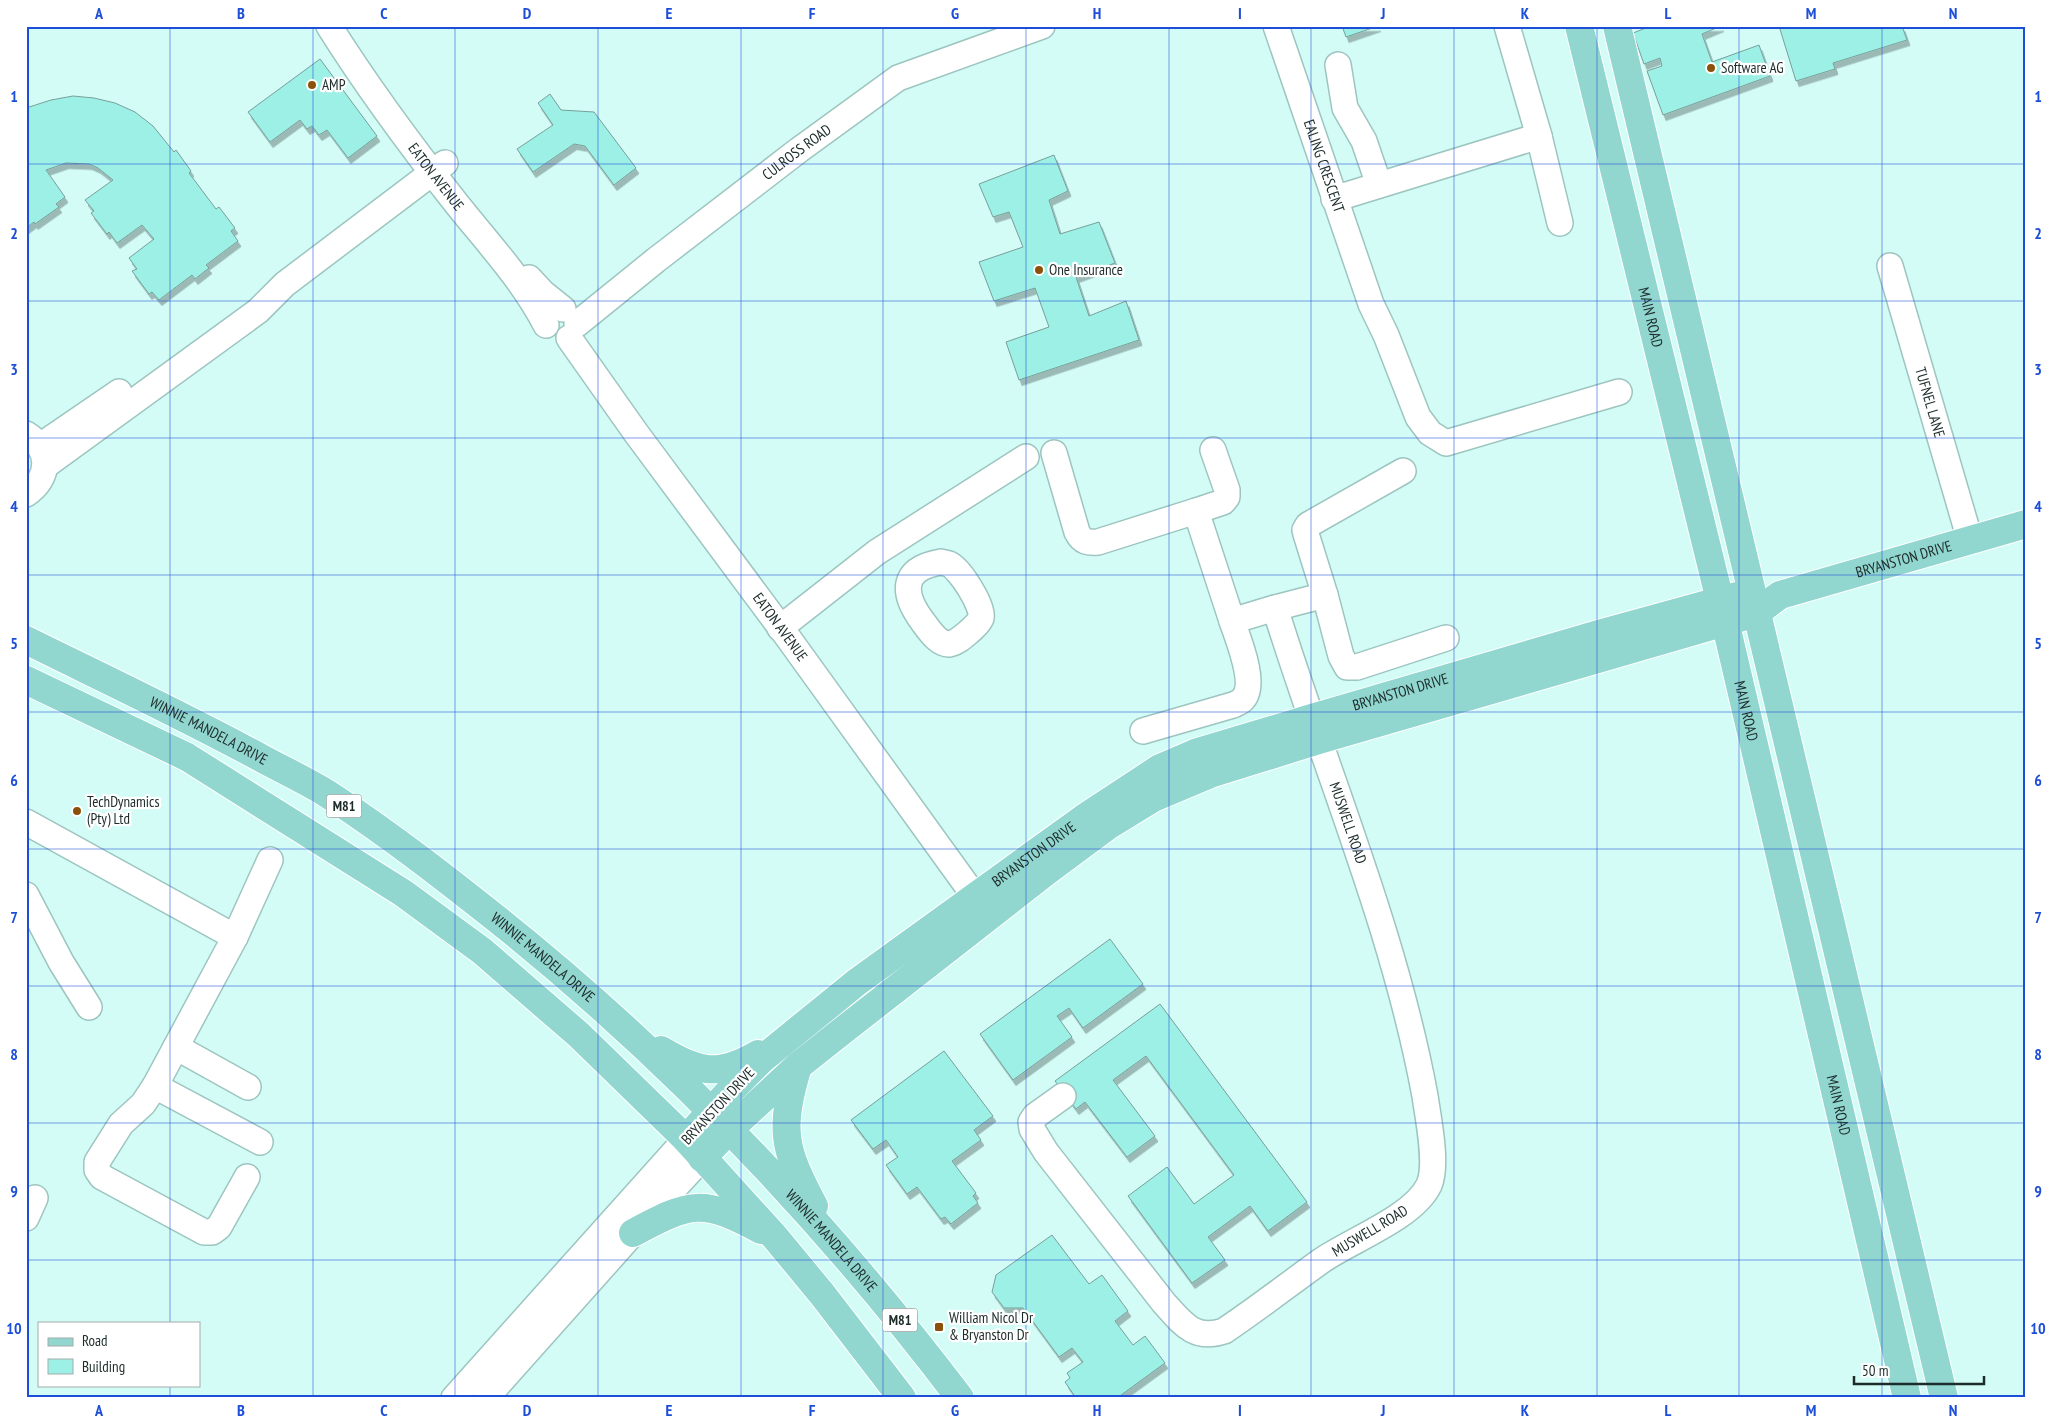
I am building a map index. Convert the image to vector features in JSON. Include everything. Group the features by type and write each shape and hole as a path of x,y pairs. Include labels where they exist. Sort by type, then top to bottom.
{"main road":[{"name":"MAIN ROAD","path":"1579,26 1723,611 1907,1398"},
{"path":"1617,26 1944,1398"},
{"name":"BRYANSTON DRIVE","path":"1316,729 1590,636 1723,611 2026,524"},
{"path":"1738,537 1752,561 1769,578 1778,582 1793,584 1829,580"},
{"name":"BRYANSTON DRIVE","path":"721,1119 798,1066 1084,818 1160,768 1195,753 1316,729 1676,636 1723,611"},
{"path":"1676,636 1700,642 1714,650 1737,670"},
{"name":"WINNIE MANDELA DRIVE","path":"26,640 221,736 324,792 416,855 545,957 626,1028 721,1119 836,1244 904,1325 960,1398"},
{"path":"26,680 187,757 403,893 482,951 579,1035 694,1148 774,1236 828,1301 902,1398"},
{"name":"BRYANSTON DRIVE","path":"694,1148 721,1119 761,1060 787,1038 857,982 982,907"},
{"path":"626,1028 665,1052 693,1066 711,1071 733,1067 787,1038"},
{"path":"798,1066 787,1112 787,1144 800,1179 836,1244"},
{"path":"633,1232 666,1215 683,1209 698,1207 711,1208 736,1217 774,1236"}],"street":[{"name":"EATON AVENUE","path":"329,26 365,81 564,321 636,433 982,907"},
{"name":"EATON AVENUE","path":"344,26 438,168"},
{"name":"CULROSS ROAD","path":"564,321 740,176 879,72 914,55 996,26"},
{"name":"CULROSS ROAD","path":"564,321 656,260 799,150 898,78 1042,26"},
{"name":"EALING CRESCENT","path":"1276,26 1371,304 1386,335 1418,417 1430,433 1446,443 1618,392"},
{"path":"1507,26 1539,136 1560,223"},
{"path":"1338,65 1345,108 1364,141 1379,185"},
{"path":"1334,200 1539,136"},
{"path":"26,494 35,488 42,478 37,449 251,302 285,284 438,168"},
{"name":"TUFNEL LANE","path":"1890,266 1970,540"},
{"path":"1054,453 1078,532 1085,542 1098,542 1223,502 1228,497 1213,450"},
{"path":"780,628 877,552 1026,457"},
{"path":"1403,471 1314,520 1306,527 1306,534 1341,656 1347,667 1357,667 1446,638"},
{"path":"1143,731 1233,705 1245,698 1248,690 1248,680 1232,621 1196,512"},
{"path":"904,534 925,566"},
{"path":"1232,621 1325,595"},
{"name":"MUSWELL ROAD","path":"1063,1096 1035,1116 1031,1122 1032,1129 1046,1152 1178,1319 1194,1332 1208,1335 1224,1331 1323,1259 1400,1215 1415,1203 1429,1184 1432,1153 1428,1117 1419,1064 1395,970 1373,897 1275,608"},
{"path":"26,822 235,937"},
{"path":"247,1177 219,1227 212,1232 204,1232 102,1177 97,1170 97,1162 120,1124 143,1104 155,1086 235,937 270,860"},
{"path":"26,894 61,962 89,1007"},
{"path":"176,1047 248,1088"},
{"path":"155,1086 260,1142"},
{"name":"BRYANSTON DRIVE","path":"486,1398 633,1232 694,1148"},
{"name":"BRYANSTON DRIVE","path":"454,1398 476,1387 694,1148"}],"building":[{"path":"1342,26 1378,26 1346,37"},
{"name":"Software AG","path":"1651,26 1721,26 1702,34 1712,62 1759,45 1770,76 1663,115 1647,71 1662,66 1660,58 1644,64 1633,33"},
{"path":"1779,26 1902,26 1907,40 1833,63 1835,69 1796,81"},
{"name":"AMP","path":"320,59 377,136 348,158 327,130 319,135 312,126 307,129 300,120 270,142 248,112"},
{"path":"550,94 561,110 594,112 636,168 614,185 585,146 574,144 533,172 517,149 553,125 538,103"},
{"path":"73,96 115,103 135,112 153,126 174,152 176,150 191,171 189,173 216,209 219,207 235,228 231,231 238,241 206,265 209,268 195,279 192,275 159,300 152,292 149,294 132,271 137,269 129,258 154,239 142,225 117,243 109,232 107,234 91,213 94,211 85,200 113,180 98,168 89,164 66,163 46,170 65,197 56,204 59,207 26,228 26,108 51,100"},
{"name":"One Insurance","path":"1054,155 1068,191 1049,200 1060,234 1099,222 1115,263 1076,277 1089,316 1126,301 1139,340 1019,380 1006,342 1049,327 1035,288 994,301 979,262 1023,247 1009,212 993,217 979,184"},
{"path":"1110,939 1143,984 1083,1028 1069,1008 1057,1016 1072,1037 1013,1080 980,1034"},
{"path":"1160,1004 1307,1202 1268,1231 1250,1206 1208,1237 1225,1260 1192,1283 1128,1196 1167,1167 1194,1204 1234,1175 1146,1056 1113,1080 1155,1136 1127,1157 1085,1102 1076,1109 1055,1081"},
{"path":"944,1051 993,1116 974,1130 981,1140 952,1161 976,1193 973,1196 978,1203 951,1224 945,1217 941,1219 917,1187 907,1194 886,1165 898,1157 886,1140 873,1149 851,1120"},
{"path":"1052,1235 1089,1284 1102,1275 1128,1311 1115,1321 1133,1345 1145,1336 1165,1363 1117,1398 1076,1398 1065,1382 1070,1378 1067,1373 1083,1362 1072,1348 1059,1357 1023,1308 1004,1308 992,1292 996,1275"}],"place":[{"name":"Software AG","path":"1711,68"},
{"name":"AMP","path":"312,85"},
{"name":"One Insurance","path":"1039,270"},
{"name":"TechDynamics (Pty) Ltd","path":"77,811"},
{"name":"William Nicol Dr & Bryanston Dr","path":"939,1327"}]}
